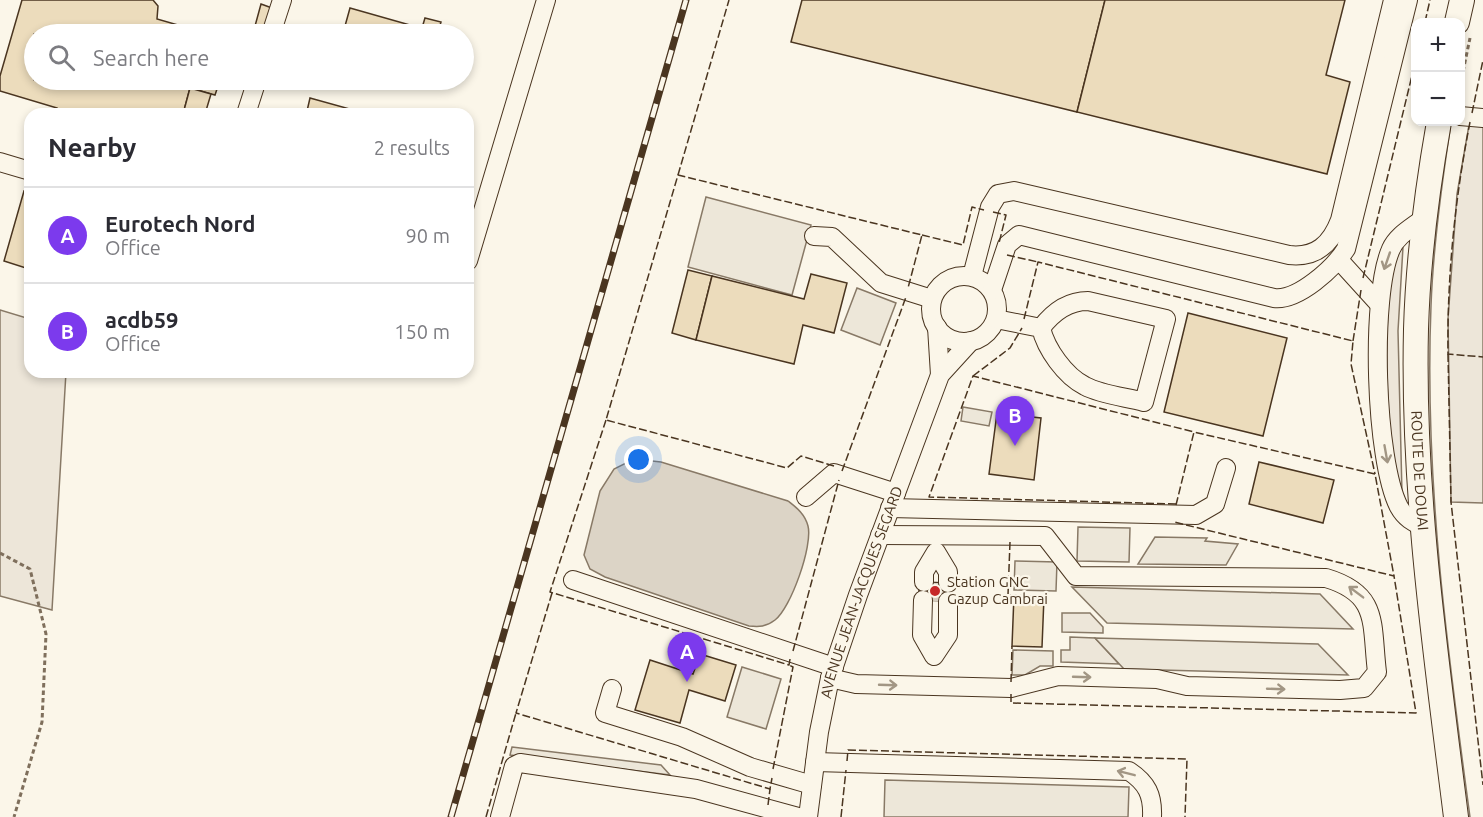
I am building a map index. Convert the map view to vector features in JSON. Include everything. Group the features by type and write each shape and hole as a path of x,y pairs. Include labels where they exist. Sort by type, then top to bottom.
{"main road":[{"path":"1462,0 1463,18"},
{"name":"ROUTE DE DOUAI","path":"1438,126 1424,218 1416,331 1418,448 1423,527 1456,817"}],"street":[{"path":"274,24 282,0"},
{"path":"474,241 546,0"},
{"path":"972,276 993,200 998,195 1014,190 1289,255 1306,256 1320,250 1330,241 1340,220 1393,0"},
{"path":"992,290 1007,245 1019,235 1282,299 1320,277 1339,260 1349,237 1408,0"},
{"path":"248,108 254,90"},
{"path":"1465,116 1483,118"},
{"path":"0,162 24,169"},
{"path":"1423,527 1402,512 1389,472 1379,396 1379,304 1382,276 1395,242 1424,218"},
{"path":"814,236 832,237 881,283 932,299"},
{"path":"1339,260 1379,304"},
{"path":"957,276 972,276 992,290 997,304 996,319 985,335 971,341 952,339 937,327 932,314 932,299 937,290 948,280 957,276"},
{"path":"1077,301 1088,301 1167,320 1144,402 1087,388 1077,381 1049,348 1041,328 1056,312 1077,301"},
{"path":"996,319 1041,328"},
{"name":"AVENUE JEAN-JACQUES SEGARD","path":"937,327 940,375"},
{"name":"AVENUE JEAN-JACQUES SEGARD","path":"808,817 815,762 832,673 880,535 940,375 971,341"},
{"path":"806,497 834,473 893,500 1196,515 1215,504 1226,468"},
{"path":"573,580 832,673 856,684 1011,688 1058,676 1157,679 1186,686 1340,690 1364,688 1377,672 1368,605 1361,595 1326,578 1076,576 1045,536 936,543 880,535"},
{"path":"930,687 934,656 936,592 924,572 936,543"},
{"path":"612,689 605,713 682,737 750,767 812,785"},
{"path":"815,762 1129,771 1142,779 1147,787 1153,802 1152,817"},
{"path":"500,817 510,774 514,766 520,764 696,789 753,811 798,817"}],"path":[{"path":"0,553 30,569 46,634 42,722 14,817"}],"shaded area":[{"path":"1469,125 1483,126 1483,503 1451,502 1448,319 1457,194"},
{"path":"1446,130 1450,130 1432,284 1431,434 1439,562 1470,817 1466,817 1428,472 1427,305"},
{"path":"706,197 811,225 792,295 688,267"},
{"path":"1403,247 1398,331 1402,493 1396,475 1391,445 1387,326 1395,262"},
{"path":"857,288 896,303 880,345 841,330"},
{"path":"0,310 24,317 24,378 66,378 52,610 0,596"},
{"path":"963,407 992,412 989,426 961,421"},
{"path":"634,459 661,462 788,501 800,512 805,518 809,535 804,561 788,603 775,620 762,626 749,626 605,577 590,569 584,555 600,491 614,469"},
{"path":"1078,527 1130,528 1129,562 1077,561"},
{"path":"1155,537 1207,538 1205,541 1238,544 1226,565 1138,564"},
{"path":"1015,561 1057,562 1056,591 1014,590"},
{"path":"1072,587 1320,594 1353,629 1107,623"},
{"path":"1062,613 1090,613 1103,627 1103,633 1062,632"},
{"path":"1070,637 1095,638 1119,664 1061,662 1061,650 1070,650"},
{"path":"1095,638 1318,644 1348,675 1124,669"},
{"path":"1013,650 1053,651 1053,666 1040,666 1025,675 1012,675"},
{"path":"742,667 781,679 766,729 727,717"},
{"path":"512,747 661,765 670,775 510,755"},
{"path":"885,780 1129,787 1128,817 884,817"}],"building":[{"path":"22,0 153,0 158,6 157,19 174,24 24,24 24,90 189,90 185,108 57,108 0,91 0,76"},
{"path":"802,0 1105,0 1077,112 791,42"},
{"path":"1105,0 1345,0 1326,75 1350,82 1327,174 1077,112"},
{"path":"261,4 272,8 267,24 256,24"},
{"path":"350,8 406,24 346,24"},
{"path":"425,18 441,22 440,24 423,24"},
{"path":"189,90 211,94 207,108 185,108"},
{"path":"197,90 217,90 215,95"},
{"path":"310,98 346,108 308,108"},
{"path":"24,191 24,267 4,261"},
{"path":"688,270 712,276 696,340 672,333"},
{"path":"811,274 847,283 834,333 803,325 794,364 696,340 712,276 804,299"},
{"path":"1188,313 1287,338 1263,436 1164,412"},
{"path":"997,413 1041,418 1034,480 989,474"},
{"path":"1259,462 1334,480 1323,523 1249,504"},
{"name":"Station GNC Gazup Cambrai","path":"919,582 951,583 950,601 919,600"},
{"path":"1014,595 1044,597 1042,647 1012,646"},
{"path":"700,654 736,665 725,701 689,690 680,723 635,710 650,660 693,674"}],"tunnel":[{"path":"935,601 936,583"}],"railway":[{"path":"451,817 686,0"}],"fence":[{"path":"678,175 729,0"},
{"path":"1426,18 1430,0"},
{"path":"1472,113 1483,60"},
{"path":"1363,278 1413,72"},
{"path":"1470,122 1453,237 1448,354 1483,357"},
{"path":"834,466 801,456 787,468 606,420 678,175 922,235 908,288"},
{"path":"922,235 963,245 972,207 984,210"},
{"path":"993,212 1006,215 999,243"},
{"path":"1007,255 1038,262"},
{"path":"1024,319 1038,262 1353,341 1351,364 1375,474"},
{"path":"1353,341 1361,290"},
{"path":"842,471 906,297"},
{"path":"973,376 1010,348 1022,328"},
{"path":"1448,354 1451,502 1483,785"},
{"path":"1176,504 929,497 973,376 1194,432"},
{"path":"606,420 550,592 789,665 790,659"},
{"path":"1176,505 1194,432 1375,474 1394,576"},
{"path":"793,651 839,480"},
{"path":"1011,694 1011,703 1416,713 1394,576 1174,522"},
{"path":"1010,542 1008,595 1014,595"},
{"path":"552,593 516,713 770,789 772,778"},
{"path":"1011,682 1012,646"},
{"path":"773,769 793,667 789,665"},
{"path":"486,817 516,713"},
{"path":"847,761 848,750 1187,759 1185,817"},
{"path":"841,817 846,770"},
{"path":"768,805 770,789"}],"place":[{"name":"acdb59","path":"1015,446"},
{"name":"Station GNC Gazup Cambrai","path":"935,591"},
{"name":"Eurotech Nord","path":"687,682"}]}
